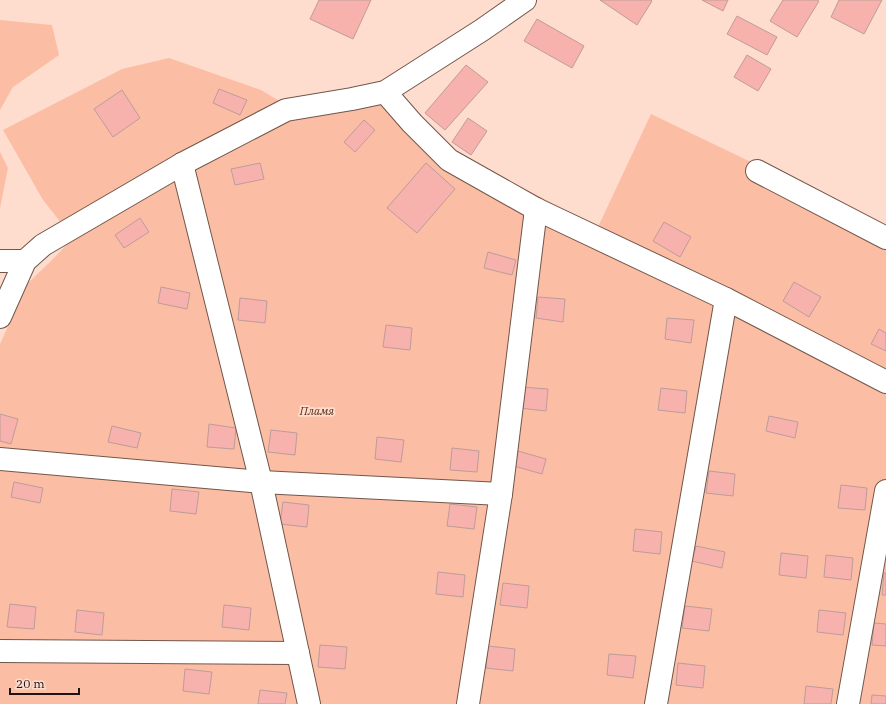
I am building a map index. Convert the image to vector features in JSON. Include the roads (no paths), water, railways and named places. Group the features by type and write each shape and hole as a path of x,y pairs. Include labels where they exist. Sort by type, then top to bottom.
{"street":[{"path":"0,317 25,261 43,245 182,164 286,110 385,92 525,0"},
{"path":"385,92 412,123 449,160 536,209 726,299 886,382"},
{"path":"182,164 261,482 309,704"},
{"path":"757,171 886,238"},
{"path":"468,704 501,494 536,209"},
{"path":"0,261 25,261"},
{"path":"656,704 726,299"},
{"path":"0,459 261,482 501,494"},
{"path":"848,704 886,491"},
{"path":"0,651 298,653"}],"park label":[{"name":"Пламя","path":"317,411"}]}
